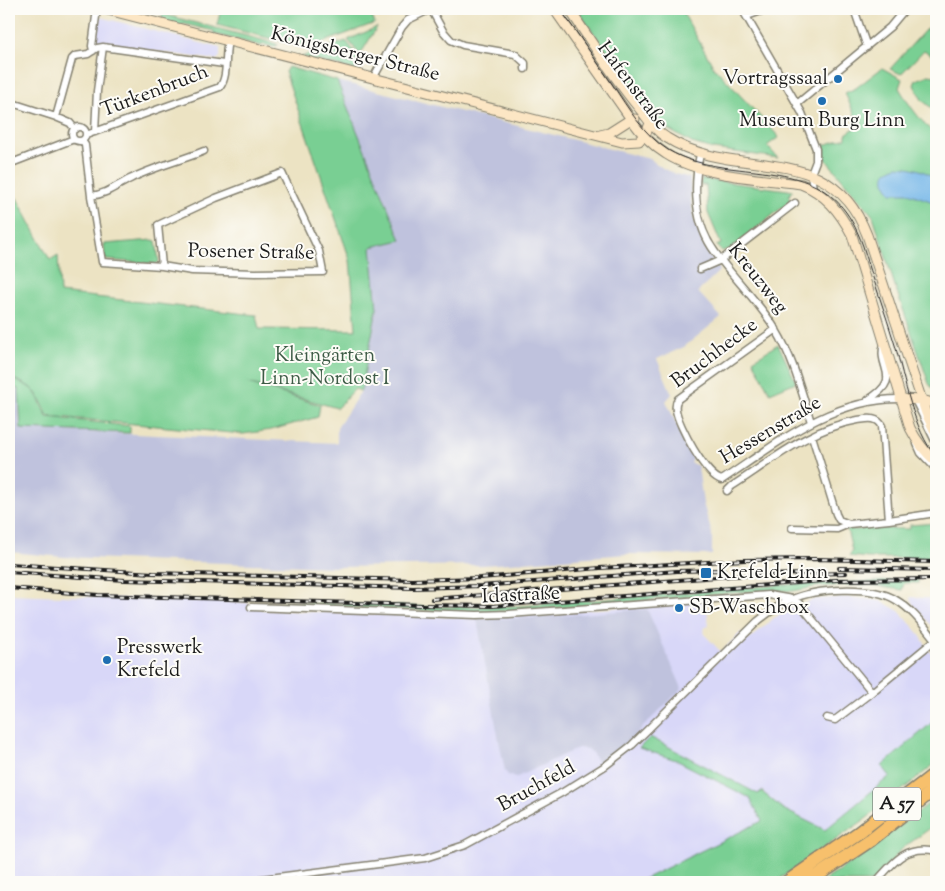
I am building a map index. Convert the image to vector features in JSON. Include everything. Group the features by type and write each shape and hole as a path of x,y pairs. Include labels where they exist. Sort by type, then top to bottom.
{"highway":[{"name":"A 57","path":"787,882 858,833 936,773"},
{"name":"A 57","path":"808,882 871,840 936,788"}],"main road":[{"name":"Königsberger Straße","path":"104,9 597,136 630,142 640,140 644,136"},
{"name":"Hafenstraße","path":"554,9 644,136 667,155 697,168 715,173 801,184 813,188"},
{"name":"Hafenstraße","path":"569,9 628,96 650,123 665,137 700,154 787,168 811,174 830,185 850,204 864,228 912,400"},
{"path":"597,136 609,133 631,119 650,123 644,136"},
{"path":"813,188 831,204 852,234 884,343 912,400 936,434"},
{"path":"912,400 936,404"},
{"path":"912,400 910,428 916,440 936,462"}],"street":[{"path":"93,51 97,9"},
{"path":"374,78 402,27 408,20 431,9 443,31 451,40 463,45 515,54 525,62 525,69"},
{"path":"742,9 802,113 816,148 816,161 811,174 813,188"},
{"path":"746,16 766,9"},
{"path":"854,9 867,47"},
{"path":"797,104 890,27 905,9"},
{"name":"Türkenbruch","path":"9,164 74,139 77,141 94,132 220,87 225,79 224,64 228,41"},
{"path":"56,117 72,59 76,56 88,54 97,48 224,64"},
{"path":"94,132 103,48"},
{"path":"9,102 70,123 75,129 72,135 74,139"},
{"name":"Türkenbruch","path":"75,129 81,128 84,130 84,138"},
{"path":"84,138 102,262 162,266"},
{"path":"91,196 112,190 130,178 204,151"},
{"name":"Kreuzweg","path":"700,154 697,168 697,209 703,230 711,247 776,329 794,366 811,422"},
{"name":"Posener Straße","path":"282,172 316,242 323,272 255,273 192,271 162,266 158,225 216,198 282,172"},
{"path":"700,269 721,260 796,202"},
{"path":"867,284 876,302 903,392 912,400 936,443"},
{"name":"Bruchhecke","path":"722,480 719,480 712,474 691,444 678,416 676,403 678,398 776,329"},
{"name":"Hessenstraße","path":"866,402 880,392 886,382 888,372 882,351 884,343"},
{"name":"Hessenstraße","path":"722,480 811,422 837,411 866,402 912,400"},
{"path":"728,491 732,486 812,436 840,424 876,419 882,426 889,520"},
{"path":"812,436 836,514 843,523 889,520 936,513"},
{"path":"916,440 920,453 936,469"},
{"path":"792,528 831,529 849,524"},
{"name":"Bruchfeld","path":"238,882 425,858 465,845 557,795 621,754 770,611 792,599 811,594 847,591 880,593 889,596 904,605 918,618 936,640 835,720 827,718"},
{"name":"Idastraße","path":"251,607 477,615 758,594 792,599"},
{"path":"792,599 799,603 872,692"},
{"path":"876,882 891,864 905,854 913,850 923,849 936,851"}],"shaded area":[{"path":"98,18 220,48 220,57 216,60 96,43"},
{"path":"337,81 650,159 664,169 690,178 694,219 707,250 720,270 698,292 721,317 684,347 657,359 672,394 666,401 684,440 694,456 691,463 698,466 703,503 712,534 712,555 628,554 483,565 334,567 64,557 9,552 9,388 19,389 20,429 337,443 337,428 361,391 371,247 401,240"},
{"path":"9,594 247,603 263,610 476,618 706,601 709,626 703,628 705,635 721,652 741,632 748,640 774,618 792,608 816,599 851,597 881,601 899,611 918,632 930,652 936,655 936,719 883,766 890,776 825,830 783,809 762,791 758,794 650,737 661,754 750,798 762,821 638,882 9,882"},
{"path":"910,597 936,599 936,631 912,603"},
{"path":"647,609 682,688 617,753 605,759 599,765 588,749 578,748 515,778 508,775 505,771 477,619 529,618"}],"green space":[{"path":"221,9 368,9 375,23 308,48 217,25"},
{"path":"577,9 681,9 713,66 779,137 767,146 778,158 713,149 692,143 664,127 646,108"},
{"path":"162,14 277,45 273,47 263,44 262,46 214,34 214,31 184,24 182,26 162,20"},
{"path":"936,18 936,58 924,50 901,74 890,69"},
{"path":"377,27 360,55 348,40"},
{"path":"346,41 363,60 362,63 316,51"},
{"path":"311,53 357,64 359,71 302,57"},
{"name":"Kleingärten Linn-Nordost I","path":"288,67 337,81 401,240 371,247 377,309 361,391 355,389 337,408 248,383 320,405 318,417 271,430 243,434 48,416 38,395 30,387 9,377 9,201 17,198 50,260 58,255 60,293 256,315 259,329 356,330 350,260 285,72"},
{"path":"882,68 902,79 899,88 920,119 936,135 936,392 929,384 873,216 827,161 821,146 846,138 846,134 859,125 845,93 856,88"},
{"path":"928,75 936,76 936,112 922,100 914,85 916,80"},
{"path":"702,179 793,191 789,195 790,201 730,250 722,251 716,246 721,244 708,213 706,185 700,185"},
{"path":"156,241 159,262 157,264 105,259 104,244"},
{"path":"778,344 796,382 770,393 753,360"},
{"path":"9,378 25,385 34,392 47,417 130,426 130,433 21,429 19,389 9,387"},
{"path":"936,523 936,558 868,558 849,556 852,551 847,529 853,528 854,530 868,527 910,529 910,525"},
{"path":"918,580 918,583 904,583 902,590 869,585 852,585 520,611 442,611 283,605 283,602 443,607 520,606 795,584"},
{"path":"936,719 936,763 867,818 775,882 638,882 762,821 750,798 676,760 639,748 650,737 758,794 761,791 783,809 825,830 890,776 882,766"},
{"path":"936,798 936,824 903,848 873,882 821,882 856,859"}],"water":[{"path":"898,166 909,167 927,173 936,179 936,203 908,193 891,193 886,184 885,176 888,170"}],"tram line":[{"path":"560,9 637,120 659,144 681,156 701,163 788,176 807,182 824,191 839,204 852,222 863,246 921,433 936,457"}],"railway":[{"path":"9,564 153,573 412,580 480,578 600,568 744,560 815,559 936,562"},
{"path":"839,568 936,570"},
{"path":"9,572 125,580 413,588 481,586 677,571 724,570"},
{"path":"432,599 730,576 846,573"},
{"path":"9,588 98,595 493,606 836,580 936,579"}],"place":[{"name":"Vortragssaal","path":"838,79"},
{"name":"Museum Burg Linn","path":"822,101"},
{"name":"Krefeld-Linn","path":"706,573"},
{"name":"SB-Waschbox","path":"679,608"},
{"name":"Presswerk Krefeld","path":"107,660"}]}
